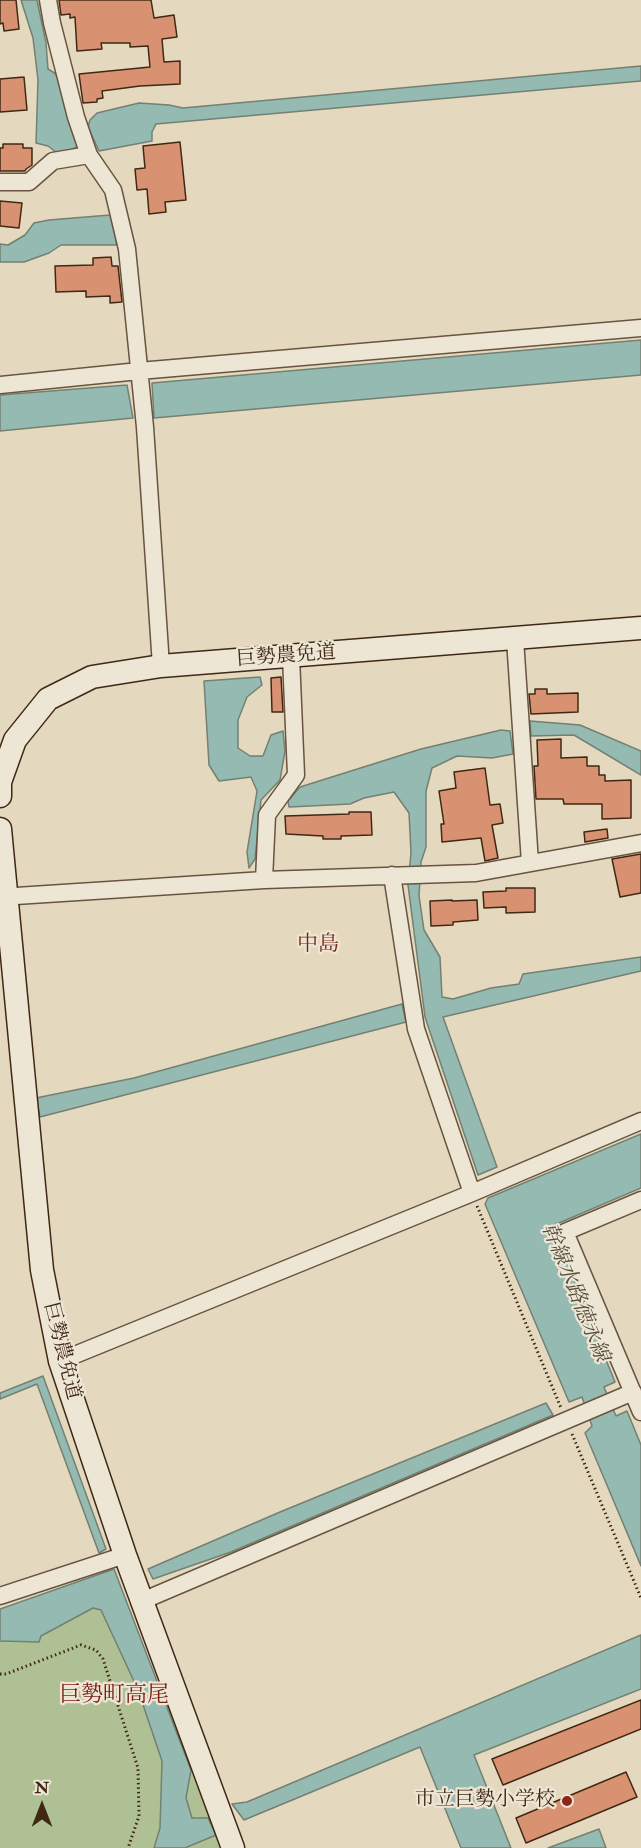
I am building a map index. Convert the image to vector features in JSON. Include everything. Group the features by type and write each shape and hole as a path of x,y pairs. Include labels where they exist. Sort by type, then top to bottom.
{"street":[{"path":"48,0 69,87 89,155 112,189 128,249 161,666"},
{"path":"0,182 29,182 52,161 89,155"},
{"path":"0,385 641,328"},
{"name":"巨勢農免道","path":"0,796 0,782 15,740 48,699 93,676 161,666 641,628"},
{"path":"515,639 530,863"},
{"path":"264,880 267,815 296,775 291,657"},
{"name":"巨勢農免道","path":"0,829 2,897 42,1270 60,1361 125,1555 233,1848"},
{"path":"2,897 264,880 476,873 641,843"},
{"path":"398,875 416,1029 472,1193"},
{"path":"60,1361 472,1193 641,1121"},
{"path":"641,1200 565,1232 641,1412"},
{"path":"142,1602 633,1392"},
{"path":"0,1596 125,1555"}],"path":[{"path":"472,1193 641,1598"},
{"path":"0,1674 6,1674 81,1645 96,1650 103,1659 138,1768 139,1816 128,1848"}],"green space":[{"path":"114,1569 221,1848 0,1848 0,1609"}],"water":[{"path":"21,0 37,0 46,43 48,69 56,74 78,146 71,150 57,153 48,146 36,143 38,80 33,38"},
{"path":"641,66 641,81 156,124 152,132 152,141 99,151 88,127 90,120 97,113 139,103 183,108"},
{"path":"110,215 118,236 116,245 61,245 49,253 24,262 0,262 0,244 8,245 25,235 34,223"},
{"path":"641,340 641,375 154,418 152,383"},
{"path":"127,385 133,418 0,431 0,395"},
{"path":"260,677 262,685 247,697 238,720 238,748 250,756 263,756 271,735 283,731 285,751 280,780 261,800 255,859 249,868 247,852 257,791 251,777 219,781 209,765 204,681"},
{"path":"530,721 580,725 641,751 641,775 574,735 531,736"},
{"path":"501,730 510,731 513,754 492,758 457,756 432,768 426,791 426,847 421,862 419,896 424,930 440,957 442,997 453,999 491,988 519,984 523,974 641,957 641,971 443,1017 497,1167 478,1175 425,1017 408,885 411,853 409,813 394,792 364,798 350,804 289,807 288,801 300,787 421,749"},
{"path":"402,1004 406,1022 40,1117 36,1098 134,1078"},
{"name":"幹線水路徳永線","path":"641,1134 641,1188 552,1226 615,1382 604,1387 616,1416 627,1411 641,1445 641,1566 585,1433 592,1426 582,1397 569,1402 485,1204 488,1198"},
{"path":"43,1376 106,1549 99,1553 37,1384 0,1399 0,1393"},
{"path":"546,1403 553,1415 231,1552 153,1579 148,1569 280,1512"},
{"path":"114,1569 191,1770 186,1798 192,1818 208,1818 216,1835 185,1848 154,1848 160,1828 162,1761 138,1690 101,1610 93,1608 41,1636 39,1642 0,1641 0,1609"},
{"path":"641,1635 641,1689 474,1755 511,1848 461,1848 420,1747 244,1820 232,1804 247,1802"},
{"path":"599,1829 606,1848 548,1848"}],"building":[{"path":"0,0 16,0 19,29 4,31 3,23 0,24"},
{"path":"59,0 151,0 154,18 174,15 177,37 162,39 164,62 180,61 180,84 102,91 103,98 97,99 97,102 83,103 79,74 150,67 148,46 130,47 130,43 101,43 102,49 77,51 75,17 70,18 70,14 61,15"},
{"path":"24,77 27,110 0,112 0,79"},
{"path":"180,142 186,200 165,202 166,212 149,214 147,189 137,190 135,169 145,168 143,146"},
{"path":"3,144 23,144 23,148 32,148 32,165 25,171 0,171 0,148 3,148"},
{"path":"0,201 22,203 19,228 0,226"},
{"path":"111,257 112,266 118,266 122,302 110,303 110,296 86,297 86,291 56,292 55,266 93,265 93,258"},
{"path":"281,677 283,712 272,712 271,678"},
{"path":"535,689 547,689 547,694 578,693 578,712 531,714 529,694 535,694"},
{"path":"561,739 561,758 587,757 587,766 599,766 599,775 605,775 605,781 631,780 631,818 602,819 602,804 564,804 563,799 536,799 534,766 538,766 537,740"},
{"path":"485,768 490,805 500,804 503,823 492,825 498,858 485,861 481,838 442,842 441,824 444,824 439,791 456,788 454,772"},
{"path":"349,812 371,812 372,835 323,839 323,836 286,834 285,816 349,814"},
{"path":"607,829 608,838 585,842 584,832"},
{"path":"641,854 641,893 620,897 612,859"},
{"path":"506,888 535,888 535,912 506,913 506,907 484,908 483,892 506,891"},
{"path":"477,900 478,920 431,926 430,901"},
{"path":"641,1700 641,1729 503,1785 492,1759"},
{"path":"626,1772 637,1797 526,1843 516,1818"}],"place":[{"name":"市立巨勢小学校","path":"567,1801"}],"district":[{"name":"中島","path":"318,945"},
{"name":"巨勢町高尾","path":"114,1696"}]}
